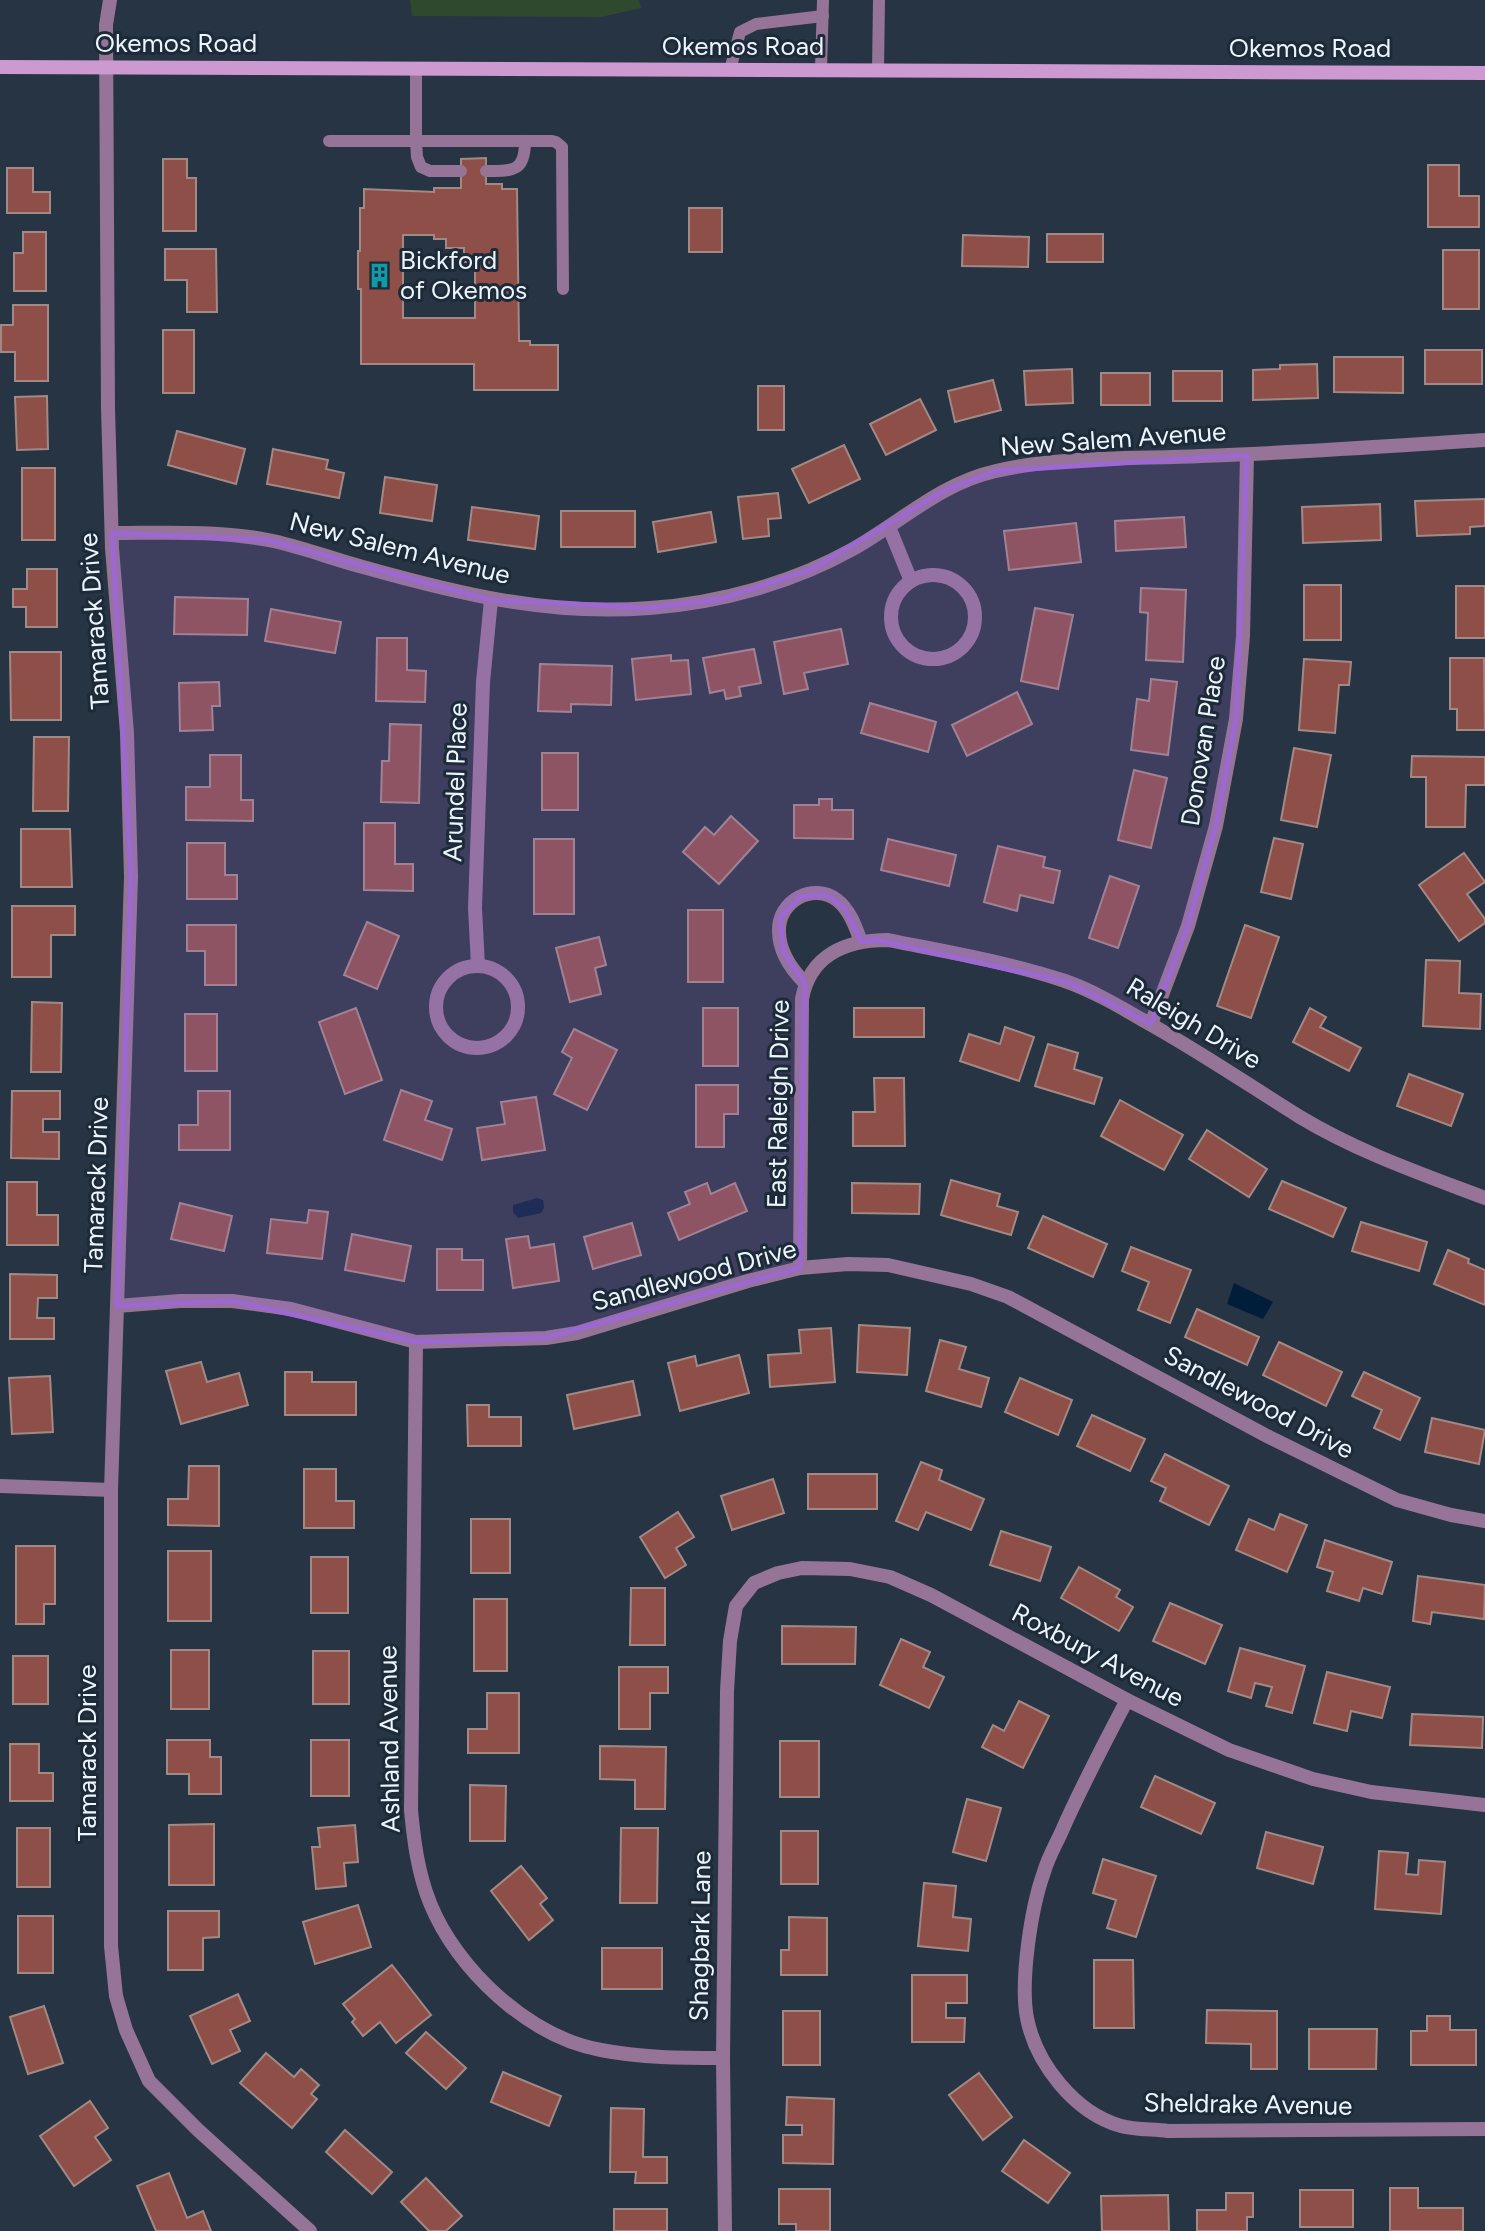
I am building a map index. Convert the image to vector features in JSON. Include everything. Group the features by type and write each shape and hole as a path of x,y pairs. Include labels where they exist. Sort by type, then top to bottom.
{"main road":[{"name":"Okemos Road","path":"0,67 1485,73"}],"street":[{"name":"Tamarack Drive","path":"110,0 106,25 108,408 112,533 127,733 131,877 111,1490 111,1946 116,1996 125,2030 149,2081 198,2130 308,2230"},
{"name":"New Salem Avenue","path":"112,533 192,533 268,540 438,588 491,600 551,607 648,608 721,599 812,569 851,550 946,490 968,479 996,471 1070,462 1247,455 1485,440"},
{"name":"Donovan Place","path":"1151,1024 1188,926 1216,826 1236,719 1243,636 1247,455"},
{"path":"889,527 911,581"},
{"path":"921,576 943,576 953,580 969,594 975,615 974,626 970,637 956,653 935,659 924,658 913,654 898,639 893,629 892,607 896,597 911,581 921,576"},
{"name":"Arundel Place","path":"478,967 475,908 483,682 491,600"},
{"name":"East Raleigh Drive","path":"805,983 793,971 784,953 778,929 786,908 800,897 816,893 837,900 855,924 861,942"},
{"name":"Raleigh Drive","path":"831,954 861,942 888,940 988,960 1066,982 1110,1001 1151,1024 1301,1118 1364,1152 1485,1198"},
{"name":"East Raleigh Drive","path":"800,1268 802,999 805,983 816,967 831,954"},
{"path":"478,967 488,968 506,979 516,998 516,1019 505,1037 496,1043 476,1048 465,1047 447,1036 437,1017 436,1006 442,986 449,978 457,971 478,967"},
{"name":"Sandlewood Drive","path":"117,1306 180,1301 232,1301 313,1314 415,1342 546,1338 577,1332 748,1280 800,1268 848,1264 888,1265 971,1284 1008,1297 1269,1437 1396,1500 1485,1521"},
{"name":"Ashland Avenue","path":"415,1342 411,1810 416,1859 431,1904 456,1950 489,1988 521,2014 562,2039 600,2050 668,2058 723,2058"},
{"path":"0,1486 111,1490"},
{"name":"Roxbury Avenue","path":"730,1641 736,1606 754,1583 778,1573 802,1568 850,1569 890,1577 930,1595 1127,1700 1229,1750 1313,1779 1371,1792 1485,1805"},
{"name":"Shagbark Lane","path":"725,2231 723,2058 727,1691 730,1641"},
{"name":"Sheldrake Avenue","path":"1127,1700 1082,1784 1044,1872 1031,1922 1027,1957 1027,2018 1037,2046 1058,2081 1078,2102 1121,2126 1168,2131 1485,2129"}],"lane":[{"path":"821,70 823,0"},
{"path":"878,71 879,0"},
{"path":"730,70 740,32 756,23 822,16"},
{"path":"416,69 416,157 421,167 430,171 461,171"},
{"path":"329,141 556,142 562,147 564,289"},
{"path":"486,171 507,171 519,166 524,155 524,141"}],"highlighted area":[{"path":"1247,455 1236,719 1216,826 1188,926 1151,1024 1066,982 876,940 861,942 845,909 827,895 800,897 780,918 784,953 805,983 800,1268 546,1338 416,1342 232,1301 117,1306 131,877 112,533 268,540 491,600 648,608 721,599 812,569 945,490 996,471"}],"green space":[{"path":"410,0 639,0 641,8 601,17 412,16"}],"water":[{"path":"537,1198 543,1200 544,1208 541,1213 518,1218 513,1212 513,1205"},
{"path":"1234,1283 1273,1302 1263,1319 1227,1304"}],"building":[{"name":"Bickford of Okemos","path":"486,158 486,184 502,184 502,189 517,189 519,341 530,341 530,345 558,345 558,390 474,390 474,364 361,364 358,251 360,208 364,208 364,189 434,192 434,188 461,188 461,159","holes":["403,235 434,235 434,239 446,239 446,248 464,248 464,262 475,262 475,318 403,318"]},
{"path":"163,159 187,159 187,178 196,178 196,231 163,231"},
{"path":"1428,165 1459,165 1459,196 1479,196 1479,227 1428,227"},
{"path":"7,168 33,168 33,192 50,192 50,213 7,213"},
{"path":"689,208 722,208 722,252 689,252"},
{"path":"23,232 46,232 46,291 14,291 14,253 23,253"},
{"path":"1047,234 1103,234 1103,262 1047,262"},
{"path":"963,235 1029,237 1028,267 962,266"},
{"path":"165,249 216,249 217,312 187,312 187,280 165,280"},
{"path":"1443,250 1479,250 1479,309 1443,309"},
{"path":"13,305 48,305 48,381 15,381 15,352 1,352 1,325 13,325"},
{"path":"163,330 194,330 194,393 163,393"},
{"path":"1425,350 1482,350 1482,384 1425,384"},
{"path":"1334,357 1403,357 1403,393 1334,392"},
{"path":"1317,364 1318,398 1253,400 1253,370 1280,369 1280,365"},
{"path":"1072,369 1073,403 1026,405 1024,371"},
{"path":"1173,371 1222,371 1222,401 1173,401"},
{"path":"1101,373 1150,373 1150,405 1101,405"},
{"path":"993,380 1001,410 955,422 948,391"},
{"path":"758,386 784,386 784,430 758,430"},
{"path":"47,396 48,449 17,450 15,397"},
{"path":"920,399 936,430 886,455 870,424"},
{"path":"177,431 245,449 236,484 168,465"},
{"path":"844,445 860,479 809,503 792,469"},
{"path":"273,449 328,460 326,469 344,473 339,498 267,484"},
{"path":"22,468 55,468 55,540 22,540"},
{"path":"385,477 437,485 432,521 380,513"},
{"path":"778,493 781,518 768,519 769,536 743,539 738,497"},
{"path":"1485,499 1485,526 1470,527 1470,534 1417,536 1415,501"},
{"path":"1380,504 1381,540 1303,543 1302,507"},
{"path":"472,507 539,516 535,549 468,540"},
{"path":"561,511 635,511 635,547 561,547"},
{"path":"711,512 716,542 658,552 653,522"},
{"path":"1184,517 1186,547 1116,551 1115,521"},
{"path":"1076,523 1081,562 1009,570 1004,531"},
{"path":"27,569 57,569 57,627 26,627 26,607 13,607 13,589 27,589"},
{"path":"1304,585 1341,585 1341,640 1304,640"},
{"path":"1456,586 1485,586 1485,638 1456,638"},
{"path":"1141,588 1186,590 1183,662 1146,660 1148,613 1140,612"},
{"path":"175,597 248,599 247,635 174,634"},
{"path":"1035,608 1073,615 1058,689 1021,681"},
{"path":"271,609 341,622 335,653 265,641"},
{"path":"841,629 848,664 804,673 808,689 784,694 774,642"},
{"path":"377,638 407,638 407,670 426,671 425,702 376,701"},
{"path":"754,649 761,683 739,687 741,696 726,699 724,690 710,693 703,658"},
{"path":"10,652 61,652 61,720 11,720"},
{"path":"671,655 671,661 688,660 691,694 636,700 632,659"},
{"path":"1450,658 1484,658 1485,730 1457,730 1457,709 1450,709"},
{"path":"1304,659 1351,662 1349,685 1339,685 1335,733 1299,730"},
{"path":"540,664 612,666 611,705 571,704 571,712 538,711"},
{"path":"1151,679 1177,682 1168,755 1131,750 1137,699 1149,701"},
{"path":"219,682 220,706 212,706 213,730 180,731 179,683"},
{"path":"1017,692 1032,724 967,756 952,725"},
{"path":"870,703 936,722 928,752 861,733"},
{"path":"390,724 421,725 419,803 381,802 382,761 389,761"},
{"path":"34,737 69,737 68,811 33,811"},
{"path":"1294,748 1331,755 1317,827 1281,820"},
{"path":"542,753 578,753 578,810 542,810"},
{"path":"210,755 241,755 241,800 253,800 253,821 186,820 186,787 210,787"},
{"path":"1412,756 1485,757 1485,785 1466,785 1465,827 1426,827 1426,777 1411,777"},
{"path":"1134,770 1167,778 1151,848 1118,840"},
{"path":"819,799 832,799 832,810 853,810 853,839 794,838 794,805 819,805"},
{"path":"731,816 758,841 719,884 683,852 705,827 714,835"},
{"path":"364,823 395,823 395,864 413,864 413,891 364,890"},
{"path":"21,829 70,829 72,887 21,887"},
{"path":"1274,838 1303,844 1291,899 1261,892"},
{"path":"534,839 574,839 574,914 534,914"},
{"path":"888,839 956,855 949,886 881,870"},
{"path":"187,843 225,843 225,875 237,875 237,899 187,899"},
{"path":"998,846 1045,857 1043,867 1060,871 1053,903 1020,895 1017,911 984,902"},
{"path":"1464,853 1485,882 1467,894 1485,919 1485,923 1459,941 1419,885"},
{"path":"1110,876 1139,886 1118,948 1089,938"},
{"path":"12,906 75,906 75,935 51,935 51,977 12,977"},
{"path":"688,910 723,910 723,982 688,982"},
{"path":"367,922 399,936 377,989 344,975"},
{"path":"187,925 236,925 236,985 205,985 205,951 187,951"},
{"path":"1245,925 1279,937 1251,1018 1217,1006"},
{"path":"599,937 606,965 595,968 601,994 570,1002 556,948"},
{"path":"1426,960 1460,961 1459,993 1481,994 1480,1029 1423,1026"},
{"path":"32,1002 62,1003 61,1072 31,1072"},
{"path":"356,1008 382,1080 345,1094 319,1022"},
{"path":"703,1008 738,1008 738,1066 703,1066"},
{"path":"854,1008 924,1008 924,1037 854,1037"},
{"path":"1310,1008 1326,1017 1320,1027 1361,1048 1349,1071 1293,1042"},
{"path":"185,1014 217,1014 217,1071 185,1071"},
{"path":"1005,1027 1034,1037 1019,1081 960,1061 969,1034 1000,1044"},
{"path":"574,1029 617,1050 587,1110 554,1094 572,1058 562,1052"},
{"path":"1048,1044 1078,1053 1074,1069 1102,1078 1094,1104 1035,1086"},
{"path":"1409,1074 1463,1094 1451,1126 1397,1106"},
{"path":"874,1078 904,1078 905,1146 853,1146 853,1112 875,1112"},
{"path":"696,1085 738,1085 738,1114 724,1114 724,1147 696,1147"},
{"path":"401,1090 432,1101 425,1120 452,1129 442,1160 384,1140"},
{"path":"12,1091 60,1091 60,1119 43,1119 43,1132 59,1132 59,1159 11,1158"},
{"path":"198,1091 230,1091 230,1150 179,1150 179,1125 198,1125"},
{"path":"536,1097 545,1150 482,1160 477,1128 505,1124 501,1102"},
{"path":"1120,1100 1183,1135 1164,1170 1101,1136"},
{"path":"1207,1130 1267,1169 1249,1197 1189,1159"},
{"path":"951,1180 1000,1194 997,1206 1018,1212 1011,1235 941,1215"},
{"path":"1282,1181 1346,1208 1333,1237 1269,1209"},
{"path":"7,1182 37,1182 37,1215 58,1215 58,1245 7,1245"},
{"path":"707,1183 711,1194 735,1183 747,1211 679,1240 668,1213 690,1204 685,1192"},
{"path":"852,1183 920,1184 919,1214 852,1213"},
{"path":"180,1203 232,1216 224,1251 171,1239"},
{"path":"309,1210 328,1212 322,1259 267,1253 271,1219 307,1223"},
{"path":"1043,1216 1107,1244 1093,1277 1028,1248"},
{"path":"1361,1222 1427,1242 1419,1271 1352,1251"},
{"path":"632,1223 641,1255 593,1269 584,1237"},
{"path":"352,1234 411,1246 404,1281 345,1270"},
{"path":"528,1236 530,1248 554,1244 559,1281 513,1288 506,1239"},
{"path":"1131,1247 1191,1270 1170,1323 1138,1310 1149,1282 1122,1271"},
{"path":"437,1249 462,1249 462,1260 483,1260 483,1290 437,1290"},
{"path":"1448,1250 1485,1270 1485,1305 1434,1284"},
{"path":"10,1274 57,1275 57,1298 38,1298 37,1318 54,1318 54,1339 10,1339"},
{"path":"1197,1309 1259,1337 1247,1365 1185,1337"},
{"path":"859,1325 910,1328 907,1375 857,1372"},
{"path":"831,1328 835,1382 770,1387 768,1355 801,1353 799,1330"},
{"path":"940,1340 966,1347 959,1369 989,1378 981,1407 926,1391"},
{"path":"1279,1342 1342,1372 1326,1406 1263,1375"},
{"path":"739,1355 749,1393 680,1411 668,1363 695,1356 697,1366"},
{"path":"201,1362 207,1382 239,1373 248,1405 181,1424 166,1371"},
{"path":"285,1372 312,1372 312,1382 356,1382 356,1415 285,1415"},
{"path":"1364,1372 1420,1398 1400,1440 1374,1428 1382,1410 1352,1396"},
{"path":"50,1376 53,1432 12,1434 9,1378"},
{"path":"1020,1378 1072,1400 1058,1435 1005,1412"},
{"path":"633,1381 640,1415 574,1429 567,1395"},
{"path":"467,1405 489,1405 489,1417 521,1417 521,1446 468,1446"},
{"path":"1092,1415 1145,1439 1130,1471 1077,1446"},
{"path":"1432,1418 1485,1430 1479,1464 1425,1452"},
{"path":"1165,1454 1229,1486 1209,1525 1160,1501 1166,1488 1151,1481"},
{"path":"921,1462 942,1470 939,1480 984,1499 971,1530 926,1512 918,1530 896,1521"},
{"path":"189,1466 219,1466 219,1526 168,1525 168,1499 188,1499"},
{"path":"304,1469 336,1469 336,1501 354,1501 354,1528 304,1528"},
{"path":"808,1474 877,1474 877,1509 808,1509"},
{"path":"773,1479 784,1513 732,1530 721,1496"},
{"path":"678,1512 694,1537 676,1548 686,1565 665,1578 640,1537"},
{"path":"1280,1514 1307,1525 1287,1572 1236,1550 1249,1519 1274,1530"},
{"path":"471,1519 510,1519 510,1573 471,1573"},
{"path":"1001,1531 1051,1547 1040,1581 990,1565"},
{"path":"1325,1540 1392,1562 1382,1594 1363,1588 1359,1601 1327,1591 1333,1572 1317,1567"},
{"path":"16,1546 55,1546 55,1604 44,1604 44,1624 16,1624"},
{"path":"168,1551 211,1551 211,1621 168,1621"},
{"path":"311,1557 348,1557 348,1613 311,1613"},
{"path":"1079,1567 1120,1590 1116,1597 1133,1607 1119,1631 1061,1598"},
{"path":"1418,1576 1485,1585 1484,1619 1432,1612 1430,1624 1413,1621"},
{"path":"631,1588 665,1588 665,1645 630,1645"},
{"path":"474,1599 507,1599 507,1671 474,1671"},
{"path":"1170,1603 1222,1625 1205,1664 1153,1641"},
{"path":"782,1626 856,1627 855,1664 782,1664"},
{"path":"901,1639 930,1652 923,1667 944,1677 929,1708 880,1685"},
{"path":"1240,1648 1305,1666 1292,1713 1266,1706 1272,1687 1255,1683 1251,1698 1228,1691"},
{"path":"171,1650 209,1650 209,1709 171,1709"},
{"path":"313,1651 349,1651 349,1704 313,1704"},
{"path":"13,1656 48,1656 48,1704 13,1704"},
{"path":"619,1667 668,1667 668,1693 650,1693 650,1729 619,1729"},
{"path":"1327,1672 1390,1687 1382,1718 1351,1711 1347,1731 1314,1723"},
{"path":"487,1693 519,1693 519,1753 468,1753 468,1729 487,1729"},
{"path":"1019,1701 1049,1716 1023,1768 982,1747 993,1725 1004,1731"},
{"path":"1412,1714 1483,1717 1482,1748 1410,1745"},
{"path":"167,1740 210,1740 210,1757 221,1757 221,1794 189,1794 189,1774 167,1774"},
{"path":"311,1740 349,1740 349,1796 311,1796"},
{"path":"780,1741 819,1741 819,1797 780,1797"},
{"path":"10,1744 39,1744 39,1773 53,1773 53,1801 10,1801"},
{"path":"600,1746 666,1747 665,1809 635,1809 635,1780 600,1779"},
{"path":"1155,1776 1215,1803 1201,1834 1141,1807"},
{"path":"470,1785 506,1786 505,1841 470,1841"},
{"path":"967,1799 1001,1808 986,1861 953,1852"},
{"path":"214,1824 214,1885 169,1885 169,1825"},
{"path":"355,1825 358,1862 344,1863 346,1886 316,1889 312,1847 320,1847 318,1828"},
{"path":"17,1828 50,1828 50,1887 17,1887"},
{"path":"621,1828 658,1828 657,1903 620,1903"},
{"path":"781,1831 818,1831 818,1884 781,1884"},
{"path":"1266,1832 1323,1847 1313,1884 1257,1868"},
{"path":"1379,1851 1408,1853 1406,1874 1418,1875 1419,1860 1445,1862 1441,1914 1375,1909"},
{"path":"1103,1859 1156,1876 1136,1937 1107,1928 1116,1900 1093,1893"},
{"path":"521,1866 547,1898 540,1904 553,1920 529,1940 491,1891"},
{"path":"924,1883 956,1886 953,1917 971,1919 968,1951 918,1946"},
{"path":"358,1905 371,1947 315,1964 303,1922"},
{"path":"168,1911 219,1911 219,1937 203,1938 203,1970 168,1970"},
{"path":"18,1916 53,1916 53,1973 18,1973"},
{"path":"789,1917 827,1918 827,1975 781,1975 781,1950 789,1950"},
{"path":"602,1948 662,1948 662,1989 602,1989"},
{"path":"1094,1960 1133,1960 1134,2028 1094,2028"},
{"path":"392,1965 431,2015 396,2043 380,2022 363,2036 352,2022 355,2019 343,2004"},
{"path":"912,1975 967,1975 967,2003 946,2003 946,2018 965,2018 964,2042 912,2042"},
{"path":"238,1994 250,2021 230,2030 240,2051 212,2064 190,2016"},
{"path":"44,2006 63,2063 28,2074 10,2017"},
{"path":"1207,2010 1277,2011 1277,2069 1251,2069 1251,2044 1206,2043"},
{"path":"783,2011 820,2011 820,2065 783,2065"},
{"path":"1427,2016 1450,2016 1450,2030 1476,2030 1476,2065 1411,2065 1411,2031 1427,2031"},
{"path":"1309,2029 1377,2029 1376,2069 1309,2069"},
{"path":"426,2032 466,2068 446,2089 406,2053"},
{"path":"266,2053 294,2077 301,2069 319,2085 311,2094 317,2099 292,2128 240,2083"},
{"path":"503,2072 561,2096 549,2126 491,2102"},
{"path":"979,2073 1012,2117 983,2140 949,2095"},
{"path":"787,2097 834,2099 833,2164 783,2163 783,2135 802,2135 802,2125 786,2125"},
{"path":"90,2101 108,2128 95,2137 111,2160 74,2186 40,2136"},
{"path":"611,2108 644,2109 643,2157 667,2157 667,2183 635,2183 636,2172 610,2172"},
{"path":"345,2130 392,2172 372,2194 326,2152"},
{"path":"1024,2140 1070,2173 1048,2203 1002,2171"},
{"path":"169,2173 187,2218 203,2211 211,2231 156,2231 137,2186"},
{"path":"426,2178 462,2216 446,2231 429,2231 401,2202"},
{"path":"1390,2188 1418,2188 1418,2208 1463,2208 1463,2231 1390,2231"},
{"path":"779,2189 830,2189 830,2231 796,2231 796,2224 779,2224"},
{"path":"1300,2190 1353,2190 1353,2227 1300,2227"},
{"path":"1226,2193 1253,2193 1253,2217 1247,2217 1247,2231 1197,2231 1197,2210 1226,2210"},
{"path":"1168,2195 1169,2231 1102,2231 1101,2196"},
{"path":"614,2209 667,2209 667,2231 614,2231"}],"place":[{"name":"Bickford of Okemos","path":"380,275"}]}
